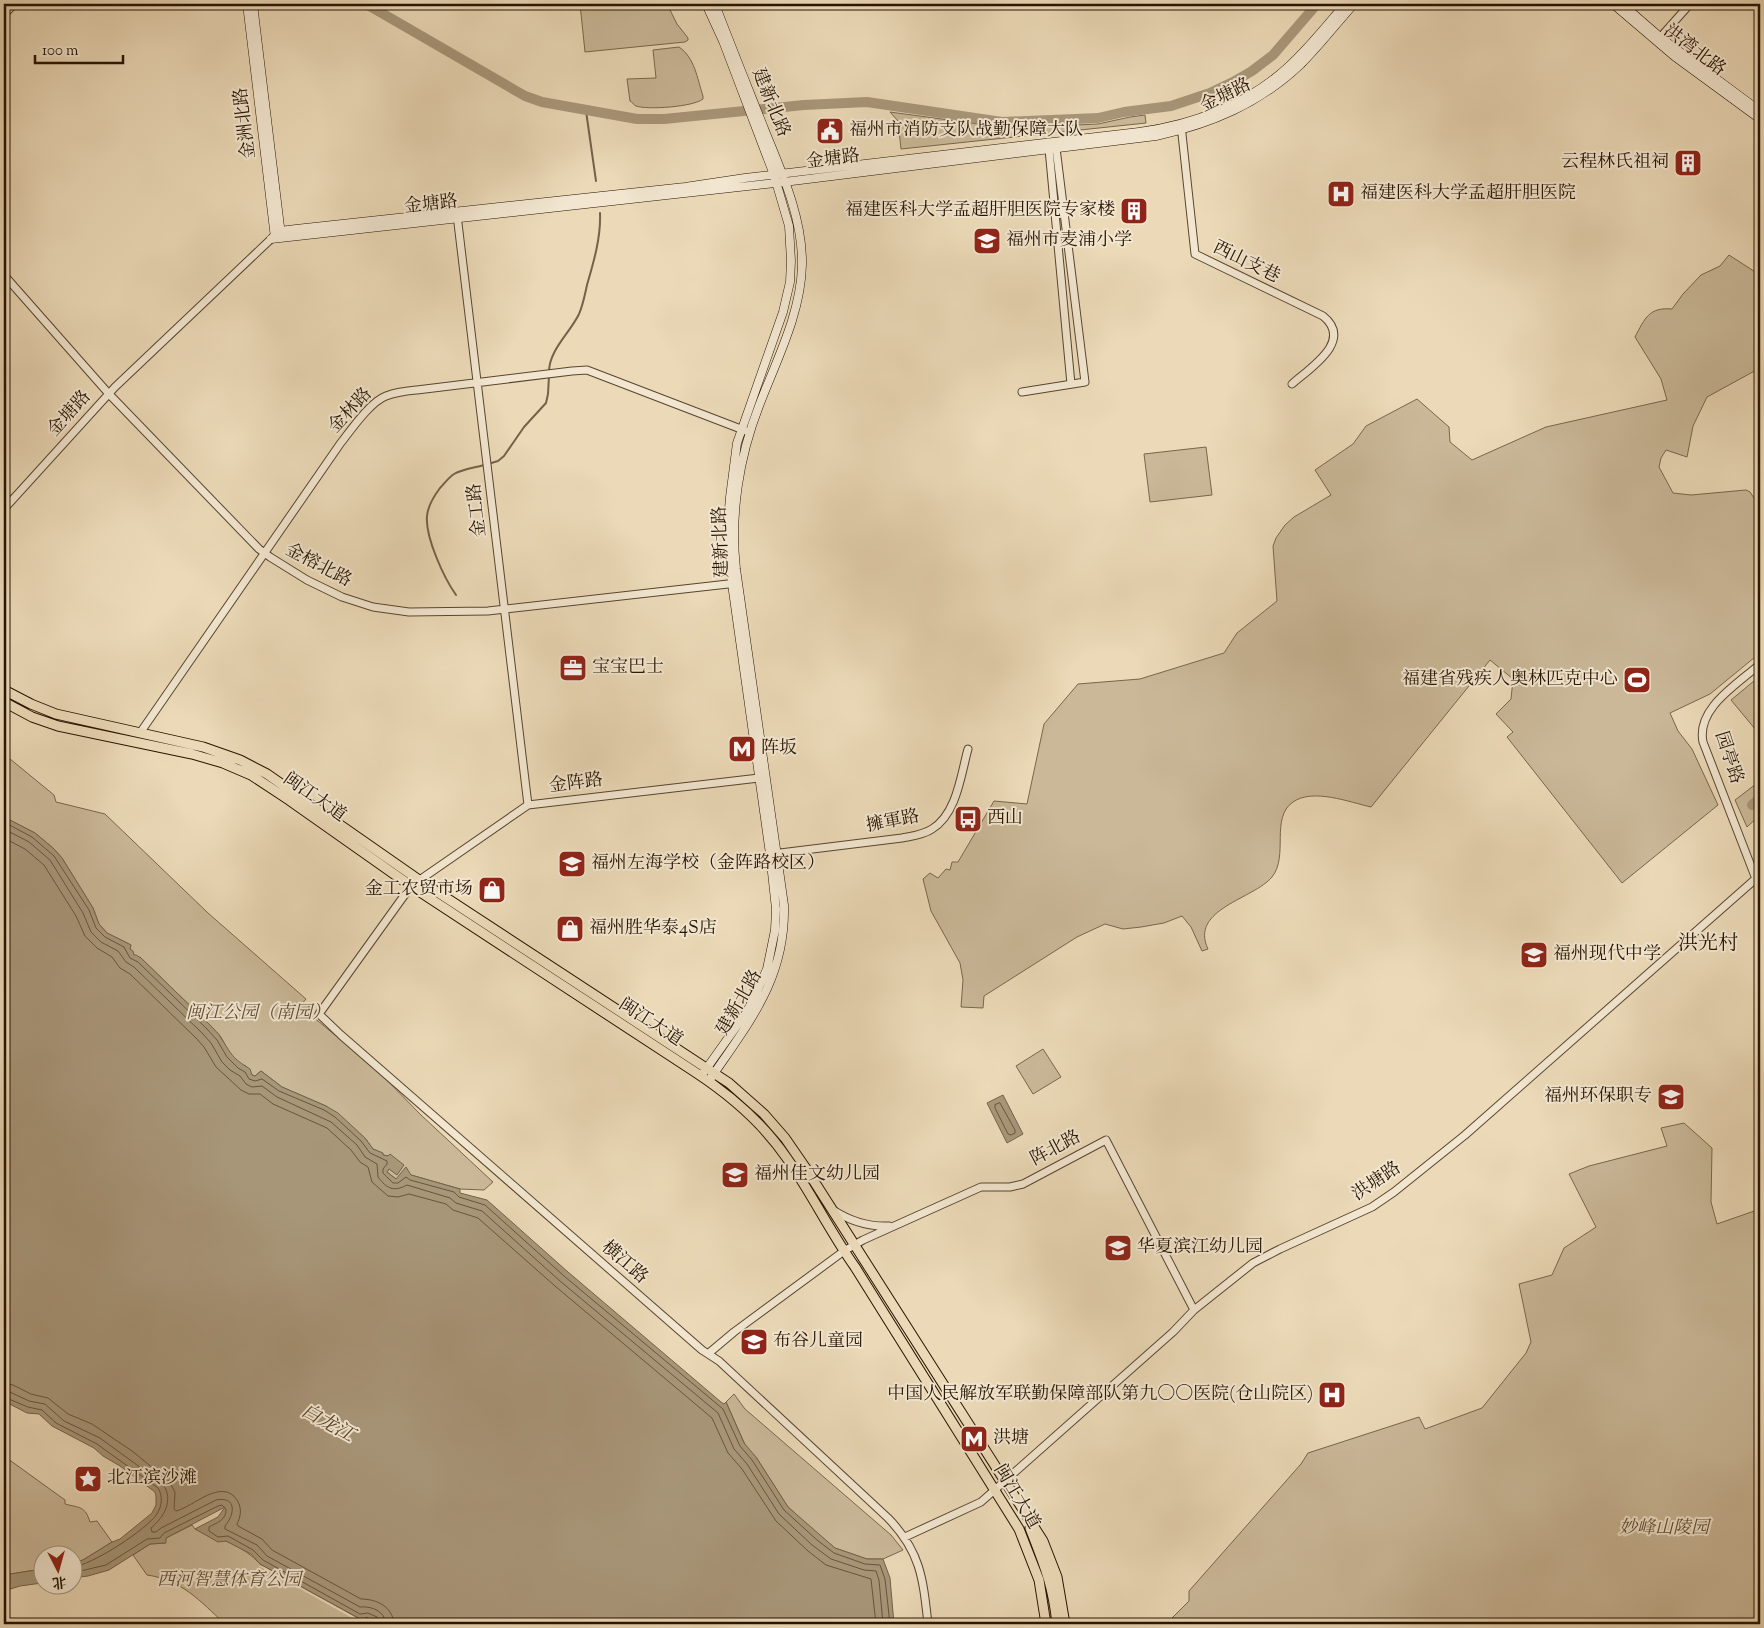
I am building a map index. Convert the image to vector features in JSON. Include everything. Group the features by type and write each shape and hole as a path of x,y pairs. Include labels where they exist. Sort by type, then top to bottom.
{"main road":[{"name":"金洲北路","path":"247,4 276,236"},
{"name":"金洲北路","path":"253,4 276,236"},
{"name":"建新北路","path":"706,4 749,100"},
{"name":"建新北路","path":"701,1076 711,1070 756,1012 775,973 782,946 784,916 760,778 735,583 735,510 739,480 750,432 789,328 801,276 802,256 793,205 779,178 756,119 715,4"},
{"name":"金塘路","path":"779,178 1181,128 1224,108 1268,83 1298,57 1345,4"},
{"name":"金塘路","path":"276,236 685,187 704,183 779,178 1053,149 1156,136 1226,115 1272,88 1308,56 1354,4"},
{"name":"洪湾北路","path":"1613,4 1760,119"},
{"name":"洪湾北路","path":"1622,4 1658,39 1760,112"},
{"name":"建新北路","path":"773,854 727,534 737,443 779,327 790,282 791,252 789,226 779,178"},
{"name":"闽江大道","path":"4,690 56,714 215,750 251,765 296,793 419,880 711,1070 744,1094 785,1138 1022,1507"},
{"name":"闽江大道","path":"4,702 32,717 58,726 192,754 237,769 276,791 410,886 701,1076 750,1115 779,1148 1019,1529 1039,1580 1046,1624"},
{"name":"建新北路","path":"709,1082 711,1070"},
{"path":"1022,1507 1050,1579 1055,1604 1055,1624"},
{"path":"1022,1507 1043,1541 1058,1577 1065,1624"},
{"path":"1019,1529 1034,1548 1041,1563 1050,1595 1055,1624"}],"street":[{"path":"4,15 14,4"},
{"path":"1658,39 1690,4"},
{"name":"西山支巷","path":"1181,128 1195,254 1323,316 1331,325 1334,336 1328,352 1292,384"},
{"path":"1022,392 1086,382 1053,149"},
{"path":"1053,149 1071,384"},
{"name":"金工路","path":"457,214 528,805"},
{"name":"金塘路","path":"4,509 109,394 276,236"},
{"name":"金榕北路","path":"4,275 109,394 264,553 329,591 373,607 398,611 470,612 735,583"},
{"name":"金林路","path":"140,733 340,444 376,401 387,395 577,370 592,371 750,432"},
{"name":"园亭路","path":"1758,877 1703,742 1702,732 1706,715 1715,704 1760,664"},
{"name":"擁軍路","path":"773,854 907,837 922,834 932,829 950,808 968,749"},
{"name":"金阵路","path":"410,886 528,805 760,778"},
{"name":"洪塘路","path":"905,1537 981,1502 995,1491 1173,1332 1194,1310 1234,1277 1261,1258 1372,1207 1394,1192 1465,1134 1758,877"},
{"name":"横江路","path":"410,886 319,1014 702,1350 719,1360 882,1512 905,1537 914,1553 919,1567 928,1624"},
{"name":"阵北路","path":"708,1353 854,1244 981,1187 1010,1188 1023,1184 1106,1140 1194,1310"},
{"path":"831,1209 850,1220 864,1224 896,1225"}],"green space":[{"path":"580,4 667,4 688,40 685,42 585,52"},
{"path":"679,47 692,63 703,99 690,104 670,107 650,108 635,106 630,101 627,79 656,78 653,50"},
{"path":"890,112 1008,128 1098,124 1145,115 1146,123 901,149 898,121"},
{"path":"1729,255 1760,275 1760,368 1707,397 1693,426 1687,457 1666,450 1661,458 1659,467 1673,493 1691,495 1746,490 1750,492 1760,507 1760,653 1710,694 1670,713 1678,731 1692,749 1718,805 1622,883 1507,737 1513,732 1496,714 1511,699 1513,679 1490,660 1371,807 1331,797 1311,796 1293,802 1286,809 1282,818 1279,859 1272,877 1263,885 1215,914 1207,924 1205,935 1208,949 1202,951 1191,927 1182,916 1164,923 1123,929 1105,924 1077,937 984,996 983,1008 961,1007 963,980 960,963 931,911 923,879 930,873 938,878 946,869 950,870 952,862 958,862 994,801 1027,804 1044,724 1078,684 1140,679 1224,653 1237,633 1277,601 1273,546 1276,538 1285,525 1294,517 1331,495 1315,470 1353,444 1366,426 1417,399 1449,427 1450,442 1472,460 1546,427 1667,400 1661,379 1635,337 1649,315 1658,310 1672,309 1701,275 1720,266"},
{"path":"1206,447 1212,495 1150,502 1144,454"},
{"path":"1760,676 1760,735 1731,700"},
{"name":"闽江公园（南园）","path":"4,754 54,795 56,802 105,814 208,913 306,999 300,1006 377,1070 421,1115 493,1182 484,1190 460,1189 411,1175 396,1179 387,1172 389,1169 388,1156 373,1149 365,1138 326,1106 282,1087 261,1071 255,1076 252,1075 246,1066 230,1054 221,1037 211,1026 141,958 134,955 130,949 131,945 107,933 99,924 93,908 62,858 53,848 35,833 4,817"},
{"path":"1760,781 1760,815 1747,827 1735,800"},
{"path":"1043,1049 1061,1077 1033,1094 1016,1066"},
{"name":"妙峰山陵园","path":"1684,1123 1712,1148 1711,1202 1717,1224 1760,1209 1760,1624 1166,1624 1189,1601 1189,1591 1301,1464 1308,1453 1419,1417 1425,1429 1482,1408 1526,1353 1531,1342 1519,1284 1552,1275 1564,1248 1596,1227 1569,1174 1589,1166 1667,1146 1661,1128"},
{"path":"734,1394 745,1409 891,1535 903,1550 883,1559 867,1559 835,1548 788,1507 756,1457 747,1449 726,1402"},
{"path":"4,1456 65,1500 65,1504 84,1510 90,1522 97,1521 112,1542 82,1560 82,1546 32,1546 32,1571 4,1575"},
{"name":"西河智慧体育公园","path":"192,1525 195,1529 238,1547 260,1564 363,1621 366,1617 376,1622 374,1624 225,1624 190,1593 170,1582 147,1575 133,1555 150,1544 165,1543 166,1538"}],"water":[{"name":"白龙江","path":"4,817 35,833 53,848 62,858 93,908 99,924 107,933 131,945 130,949 134,955 141,958 211,1026 233,1056 250,1069 252,1075 255,1076 261,1071 282,1087 338,1113 365,1138 373,1149 383,1153 383,1155 388,1156 390,1154 404,1165 397,1175 389,1169 387,1172 396,1179 406,1167 411,1175 460,1189 460,1193 487,1200 568,1272 721,1402 724,1404 726,1402 744,1443 756,1457 788,1507 835,1548 867,1559 883,1559 890,1578 894,1624 374,1624 375,1622 366,1617 364,1621 260,1564 251,1554 226,1541 218,1542 195,1529 218,1517 225,1507 166,1538 166,1543 150,1544 109,1570 82,1577 82,1560 120,1539 152,1513 156,1505 155,1492 94,1448 52,1426 39,1414 27,1413 4,1401"},
{"path":"1003,1095 1023,1134 1007,1143 987,1103"},
{"path":"32,1571 32,1584 4,1591 4,1575"}],"pier":[{"path":"257,1565 264,1567 364,1622 363,1624"}],"waterway":[{"path":"366,4 525,96 542,102 637,119 664,119 804,105 867,102 1002,122 1098,118 1124,112 1171,106 1210,93 1252,71 1273,55 1317,4"},
{"path":"586,111 596,181"},
{"path":"549,372 552,356 582,307 596,249 600,213"},
{"path":"488,464 498,461 504,456 524,427 546,403 549,376"},
{"path":"456,595 441,568 432,546 427,516 430,504 436,494 454,474 484,465"},
{"path":"1752,805 1760,798"}],"place":[{"name":"福州市消防支队战勤保障大队","path":"830,131"},
{"name":"云程林氏祖祠","path":"1688,163"},
{"name":"福建医科大学孟超肝胆医院","path":"1341,194"},
{"name":"福建医科大学孟超肝胆医院专家楼","path":"1134,211"},
{"name":"福州市麦浦小学","path":"987,241"},
{"name":"宝宝巴士","path":"573,668"},
{"name":"福建省残疾人奥林匹克中心","path":"1637,680"},
{"name":"阵坂","path":"742,749"},
{"name":"西山","path":"968,819"},
{"name":"福州左海学校（金阵路校区）","path":"572,864"},
{"name":"金工农贸市场","path":"492,890"},
{"name":"福州胜华泰4S店","path":"570,929"},
{"name":"福州现代中学","path":"1534,955"},
{"name":"福州环保职专","path":"1671,1097"},
{"name":"福州佳文幼儿园","path":"735,1175"},
{"name":"华夏滨江幼儿园","path":"1118,1248"},
{"name":"布谷儿童园","path":"754,1342"},
{"name":"中国人民解放军联勤保障部队第九〇〇医院(仓山院区)","path":"1332,1395"},
{"name":"洪塘","path":"974,1439"},
{"name":"北江滨沙滩","path":"88,1479"}],"district":[{"name":"洪光村","path":"1708,944"}]}
